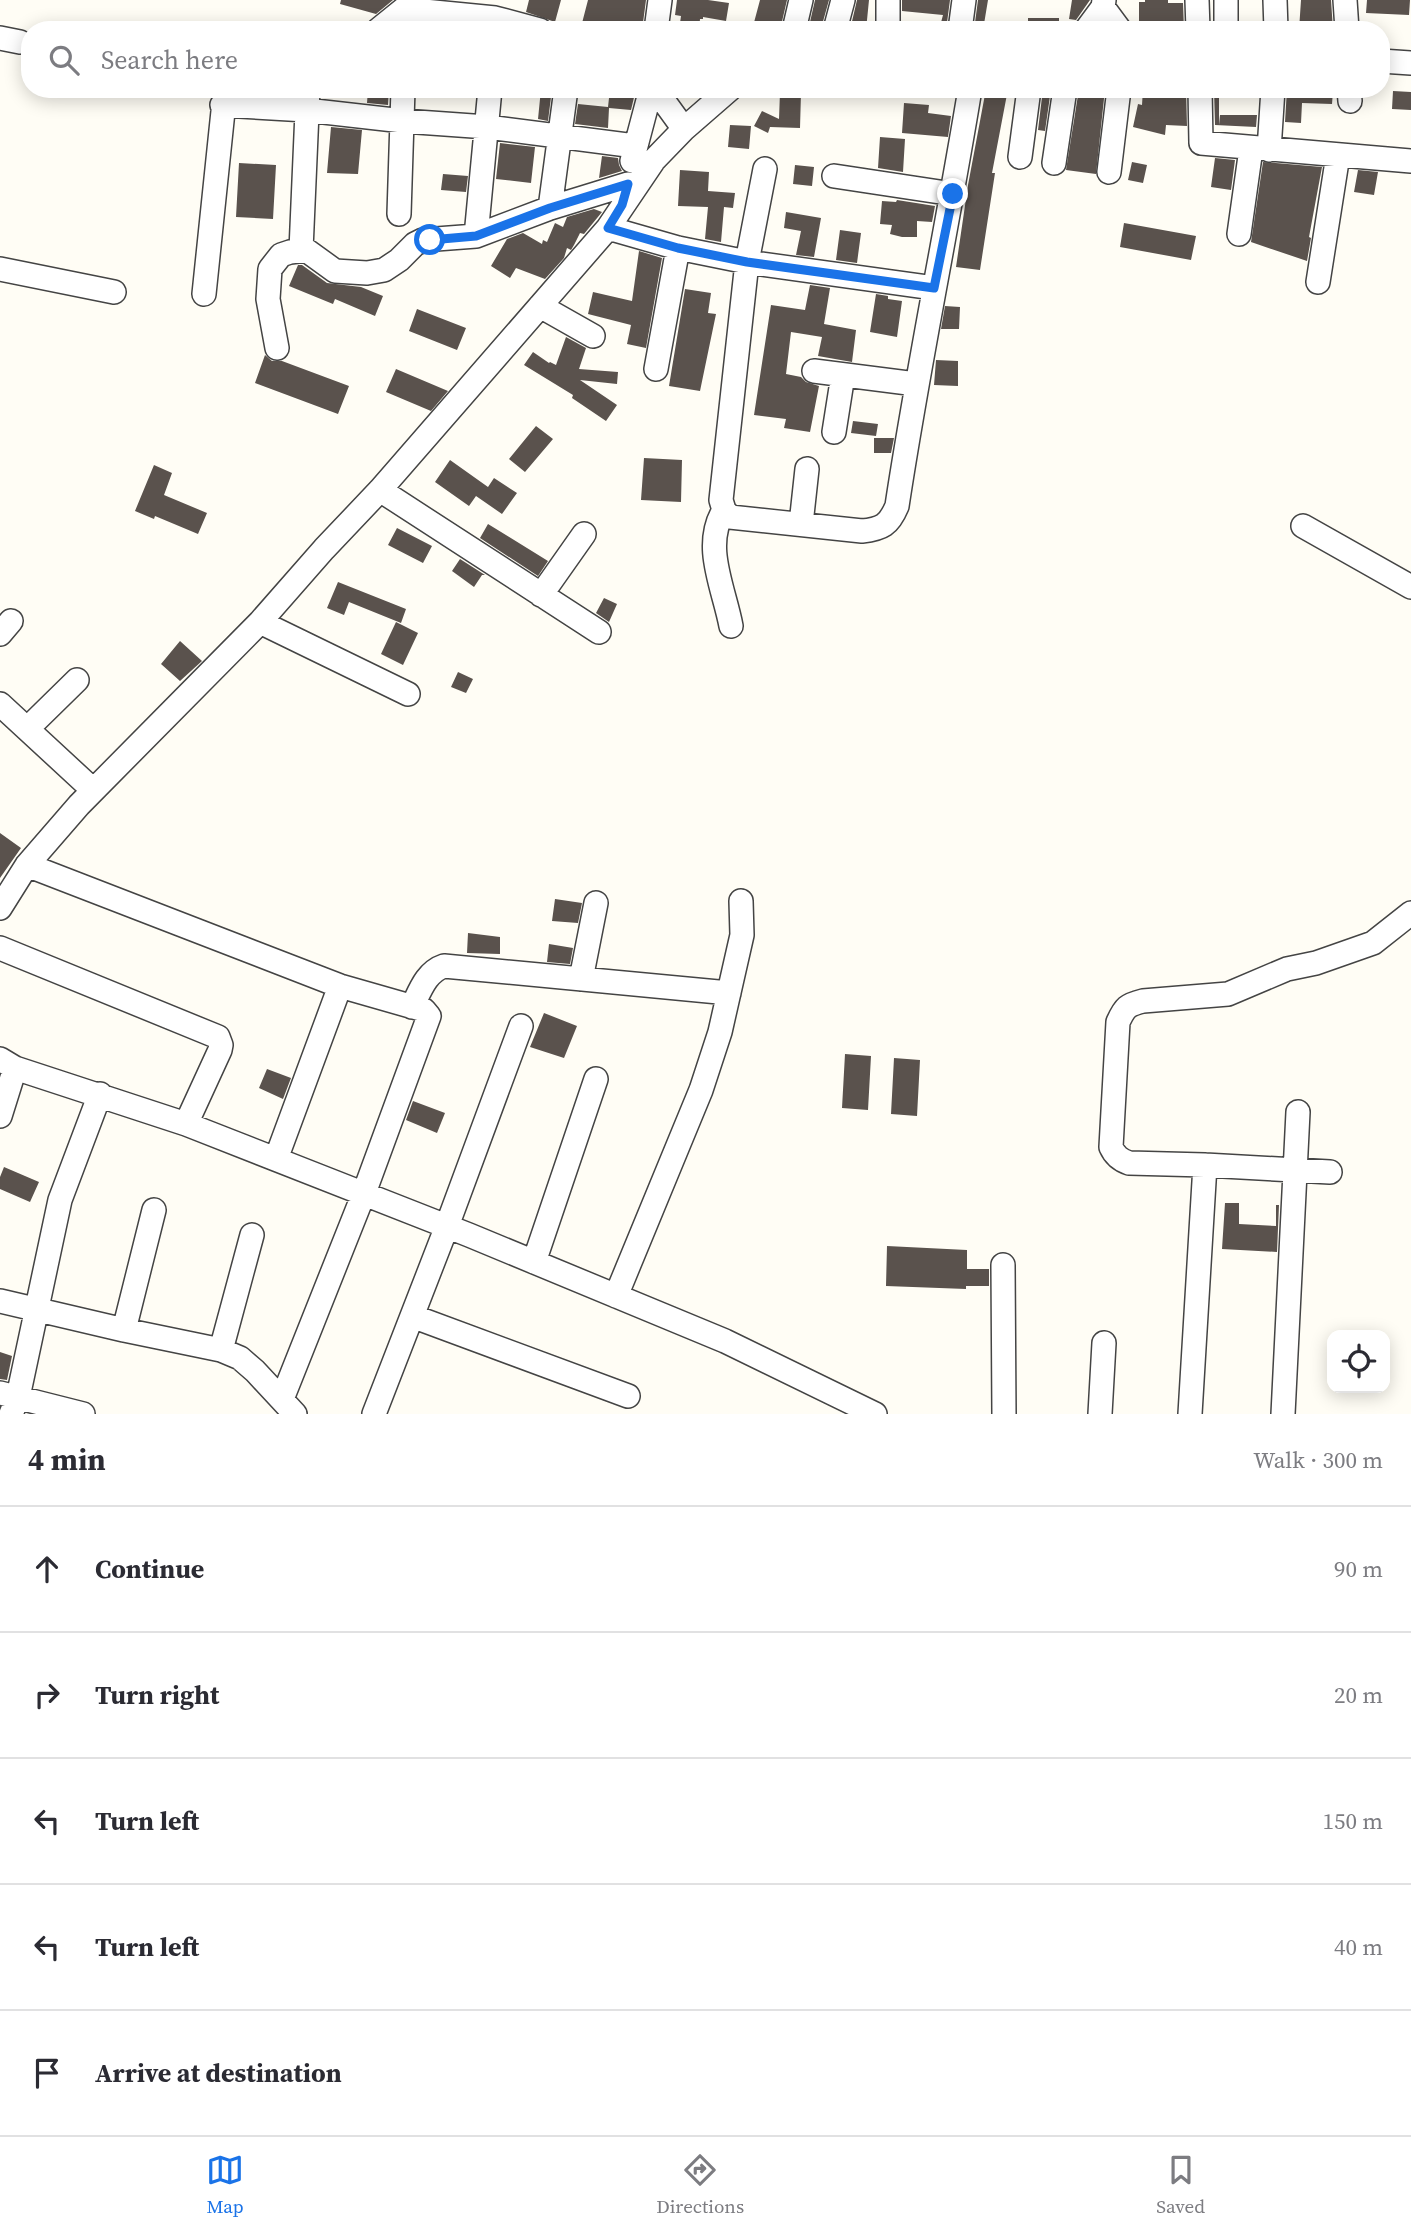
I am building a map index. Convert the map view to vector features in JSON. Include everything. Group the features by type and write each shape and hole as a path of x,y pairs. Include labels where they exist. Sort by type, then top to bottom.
{"street":[{"path":"657,21 660,0"},
{"path":"796,21 801,0"},
{"path":"837,21 843,0"},
{"path":"888,0 888,21"},
{"path":"961,21 964,0"},
{"path":"1197,0 1198,21"},
{"path":"1226,0 1226,21"},
{"path":"1275,0 1276,21"},
{"path":"1345,0 1346,21"},
{"path":"1092,21 1104,4 1114,21"},
{"path":"404,13 469,21"},
{"path":"1390,62 1411,64"},
{"path":"204,294 224,98"},
{"path":"252,98 307,100 403,121 487,127 635,146"},
{"path":"399,214 403,98"},
{"path":"476,236 489,98"},
{"path":"550,208 565,98"},
{"path":"625,194 649,98"},
{"path":"659,98 684,129"},
{"path":"0,908 27,865 93,790 260,622 380,490 608,228 625,194 654,160 720,98"},
{"path":"765,169 747,262 721,500 724,510 730,517 862,531 879,530 890,522 897,506 916,384 969,98"},
{"path":"1020,157 1028,98"},
{"path":"1054,163 1064,98"},
{"path":"1109,172 1118,98"},
{"path":"1200,98 1201,143 1411,161"},
{"path":"1239,234 1271,98"},
{"path":"301,250 307,100"},
{"path":"1318,282 1338,155"},
{"path":"834,176 953,194"},
{"path":"277,348 268,299 270,269 281,255 301,250 311,253 335,271 367,273 384,270 423,240 476,236 550,208 625,194"},
{"path":"608,228 678,248 747,262 934,288"},
{"path":"656,369 678,248"},
{"path":"0,269 114,292"},
{"path":"540,306 593,336"},
{"path":"814,371 916,384"},
{"path":"834,432 843,375"},
{"path":"801,524 807,469"},
{"path":"380,490 599,632"},
{"path":"724,510 717,522 715,565 727,602 731,626"},
{"path":"1303,526 1411,587"},
{"path":"541,595 584,534"},
{"path":"260,622 408,694"},
{"path":"27,729 77,680"},
{"path":"0,704 93,790"},
{"path":"0,1301 221,1349 240,1358 288,1406 429,1022 427,1012 340,986 27,865"},
{"path":"616,1296 701,1090 720,1032 742,935 741,901"},
{"path":"581,979 596,903"},
{"path":"1330,1172 1129,1163 1121,1160 1111,1147 1118,1022 1124,1009 1131,1004 1228,994 1287,969 1316,963 1373,943 1411,913"},
{"path":"0,948 214,1033 221,1045 220,1050 186,1124"},
{"path":"412,1007 429,974 444,966 729,993"},
{"path":"276,1159 340,986"},
{"path":"374,1414 521,1026"},
{"path":"0,1116 8,1063 186,1124 447,1226 725,1341 875,1414"},
{"path":"534,1262 596,1079"},
{"path":"83,1414 10,1401 36,1309 61,1200 100,1094"},
{"path":"1283,1414 1298,1112"},
{"path":"1190,1414 1205,1165"},
{"path":"124,1330 154,1210"},
{"path":"221,1349 252,1235"},
{"path":"1003,1265 1004,1414"},
{"path":"412,1316 628,1396"},
{"path":"1100,1414 1104,1343"}],"building":[{"path":"341,0 393,0 376,14 340,4"},
{"path":"529,0 561,0 555,21 526,12"},
{"path":"588,0 646,0 643,21 583,21"},
{"path":"677,0 729,3 726,21 703,17 700,21 680,21 681,16 675,15"},
{"path":"760,0 787,0 782,21 754,21"},
{"path":"815,0 829,0 823,21 810,21"},
{"path":"857,0 869,0 867,21 852,21"},
{"path":"902,0 950,0 947,21 941,21 943,15 902,11"},
{"path":"978,0 988,0 984,21 975,21"},
{"path":"1072,0 1090,0 1076,20 1069,19"},
{"path":"1168,0 1168,3 1183,3 1184,21 1139,21 1139,2"},
{"path":"1301,0 1331,0 1332,21 1300,21"},
{"path":"1367,0 1410,0 1409,15 1366,13"},
{"path":"1028,18 1059,18 1059,21 1028,21"},
{"path":"1393,91 1411,92 1411,110 1392,109"},
{"path":"367,98 388,98 388,105 367,103"},
{"path":"540,98 551,98 548,121 538,119"},
{"path":"609,98 634,98 631,110 609,108 608,128 575,124 578,104 608,107"},
{"path":"780,98 801,98 800,128 770,127 768,133 754,126 762,111 779,119"},
{"path":"984,98 1006,98 992,173 995,173 980,270 956,267"},
{"path":"1042,98 1050,98 1045,131 1038,130"},
{"path":"1078,98 1104,98 1096,174 1066,170"},
{"path":"1142,98 1186,98 1187,126 1166,125 1165,135 1133,127 1138,104 1142,105"},
{"path":"1214,98 1219,98 1219,125 1220,115 1257,115 1256,127 1215,125"},
{"path":"1286,98 1332,98 1332,104 1302,103 1301,123 1285,122"},
{"path":"904,103 929,105 928,113 951,116 948,137 902,133"},
{"path":"730,125 751,126 749,149 728,147"},
{"path":"331,127 362,130 358,174 327,173"},
{"path":"880,137 905,139 903,172 878,168"},
{"path":"500,143 535,147 531,183 496,179"},
{"path":"602,156 618,158 622,171 599,178"},
{"path":"1215,158 1235,160 1231,190 1211,187"},
{"path":"1132,162 1147,165 1143,183 1128,180"},
{"path":"1263,162 1322,167 1307,261 1251,242"},
{"path":"239,163 276,165 273,219 236,217"},
{"path":"795,165 814,167 812,186 793,184"},
{"path":"680,170 709,172 708,191 735,193 733,208 724,207 721,242 705,239 708,207 678,206"},
{"path":"1358,170 1378,172 1374,195 1354,192"},
{"path":"443,174 468,176 466,192 441,190"},
{"path":"897,200 935,206 932,222 917,221 917,237 890,234 892,225 880,224 882,201"},
{"path":"594,209 602,212 584,234 580,233 571,250 567,248 564,258 545,279 516,268 510,278 491,266 507,239 523,233 542,244 543,240 547,242 555,223 563,227 567,217"},
{"path":"786,212 821,218 814,257 796,255 801,231 784,228"},
{"path":"1124,223 1196,236 1191,260 1120,247"},
{"path":"840,230 861,233 857,263 836,260"},
{"path":"639,251 662,258 646,348 627,344 631,325 588,314 593,292 632,301"},
{"path":"298,265 302,265 327,283 361,287 383,296 375,316 335,299 333,304 289,286"},
{"path":"810,285 830,288 824,324 856,330 852,362 818,356 822,337 791,332 786,374 801,377 806,382 819,386 810,432 784,428 786,419 754,415 771,305 805,310"},
{"path":"685,289 711,293 708,313 716,314 700,391 669,386"},
{"path":"876,294 902,301 897,337 870,332"},
{"path":"945,306 960,307 959,329 941,329"},
{"path":"417,309 466,328 457,350 409,331"},
{"path":"566,337 586,348 579,369 618,372 617,384 580,380 617,405 606,421 572,398 573,395 524,365 533,352 556,365"},
{"path":"265,355 272,361 282,361 349,386 338,414 255,383"},
{"path":"936,360 958,361 958,386 934,385"},
{"path":"396,369 448,391 431,411 386,392"},
{"path":"853,421 878,424 876,436 851,433"},
{"path":"536,426 553,439 525,472 509,459"},
{"path":"874,438 894,438 891,453 874,453"},
{"path":"644,458 682,460 681,502 641,500"},
{"path":"450,460 488,487 494,478 517,493 502,514 476,496 469,506 435,482"},
{"path":"154,465 172,473 164,495 207,513 198,534 155,516 154,519 135,511"},
{"path":"488,524 548,561 538,576 480,538"},
{"path":"397,528 432,546 423,563 388,545"},
{"path":"460,559 485,575 482,575 474,587 452,571"},
{"path":"338,582 406,609 401,623 349,602 344,615 327,608"},
{"path":"604,598 617,604 609,622 596,613"},
{"path":"396,622 418,633 403,665 381,654"},
{"path":"180,641 202,661 180,681 161,664"},
{"path":"458,672 473,679 466,693 451,687"},
{"path":"0,833 21,848 0,878"},
{"path":"555,899 582,903 578,923 552,921"},
{"path":"468,933 500,937 500,954 467,953"},
{"path":"549,944 573,948 570,964 547,962"},
{"path":"544,1013 577,1026 564,1058 530,1047"},
{"path":"845,1054 871,1056 868,1110 842,1108"},
{"path":"894,1058 920,1060 917,1116 891,1114"},
{"path":"267,1069 291,1078 283,1099 259,1088"},
{"path":"413,1101 445,1113 437,1133 406,1120"},
{"path":"4,1167 39,1182 30,1202 0,1189 0,1177"},
{"path":"1225,1203 1239,1203 1239,1224 1276,1226 1276,1205 1279,1205 1277,1252 1222,1249"},
{"path":"887,1246 967,1250 967,1269 989,1269 989,1286 966,1286 966,1289 886,1286"},
{"path":"0,1352 12,1356 7,1380 0,1379"}],"route":[{"path":"430,240 476,236 550,208 628,184 622,205 608,228 678,248 747,262 934,288 953,194"}]}
